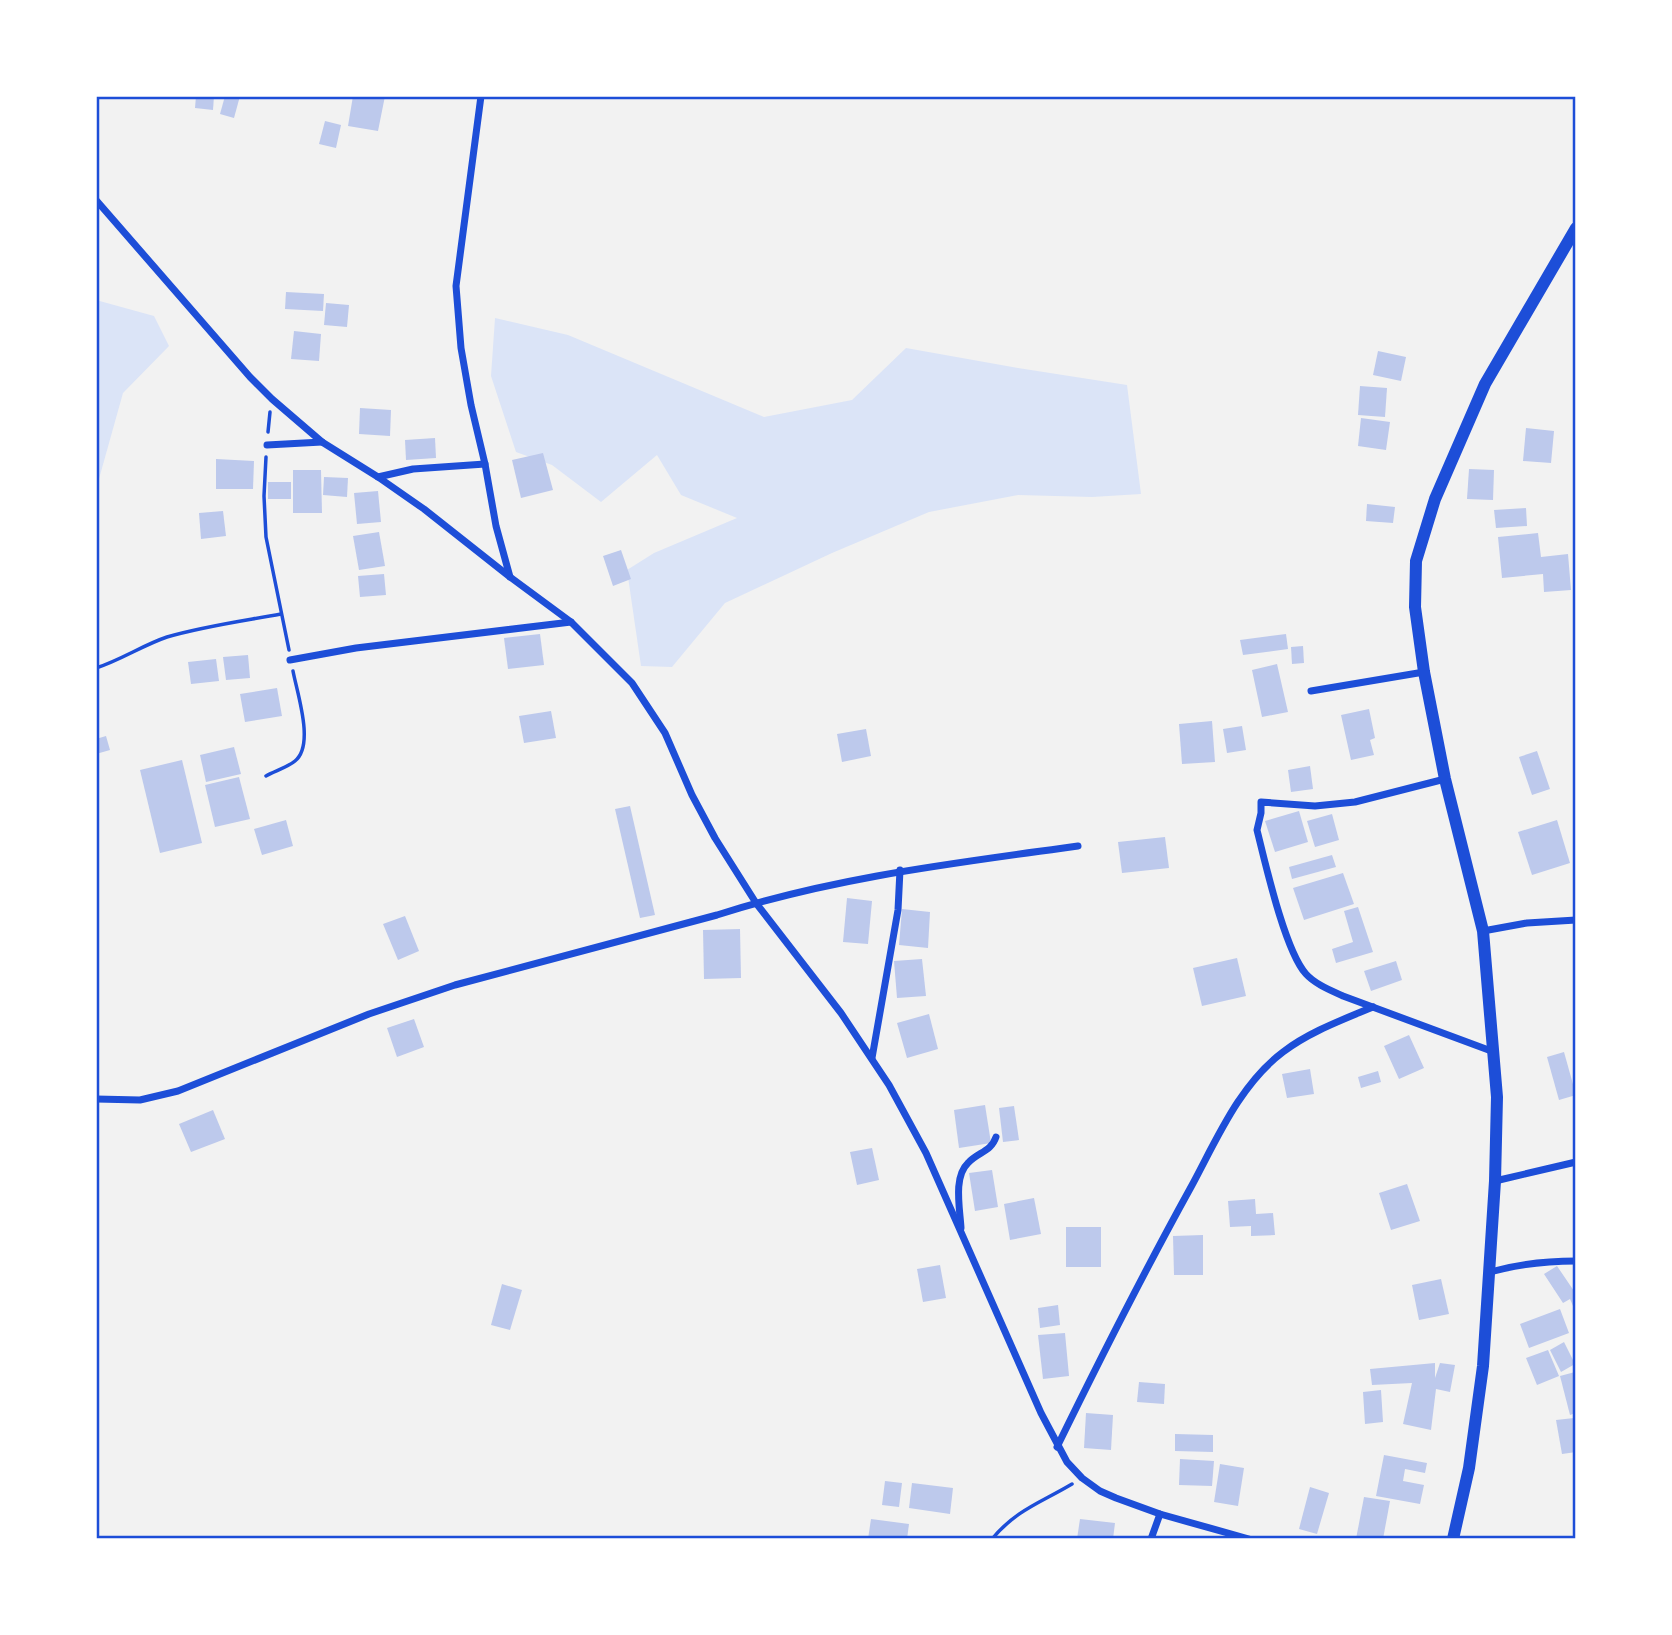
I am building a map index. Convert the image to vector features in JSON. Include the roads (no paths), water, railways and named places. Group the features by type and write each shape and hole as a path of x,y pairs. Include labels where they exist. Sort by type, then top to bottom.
{"main road":[{"path":"1453,1539 1469,1468 1483,1366 1495,1181 1497,1097 1482,931 1445,779 1424,672 1415,607 1416,561 1427,521 1485,384 1576,228"}],"street":[{"path":"481,96 456,286 461,348 471,405 496,526 510,577"},
{"path":"96,200 272,399 322,442 424,509 571,622 632,683 665,733 692,795 715,838 756,902 872,1058 926,1153 1057,1447 1067,1462 1082,1478 1100,1491 1160,1514 1249,1539"},
{"path":"267,444 322,442"},
{"path":"378,477 413,469 485,464"},
{"path":"290,660 356,648 571,622"},
{"path":"1311,691 1424,672"},
{"path":"1445,779 1355,802 1315,806 1261,802 1257,830 1287,934 1306,975 1326,988 1495,1053"},
{"path":"96,1099 140,1100 178,1091 369,1014 455,985 717,915 756,902 900,870 1077,846"},
{"path":"872,1058 896,923 900,870"},
{"path":"1482,931 1527,923 1576,920"},
{"path":"1057,1447 1184,1198 1231,1113 1256,1078 1282,1052 1324,1028 1373,1007"},
{"path":"961,1232 962,1171 968,1162 990,1148 996,1137"},
{"path":"1495,1181 1576,1162"},
{"path":"1490,1272 1514,1265 1545,1261 1576,1261"},
{"path":"1151,1539 1160,1514"}]}
